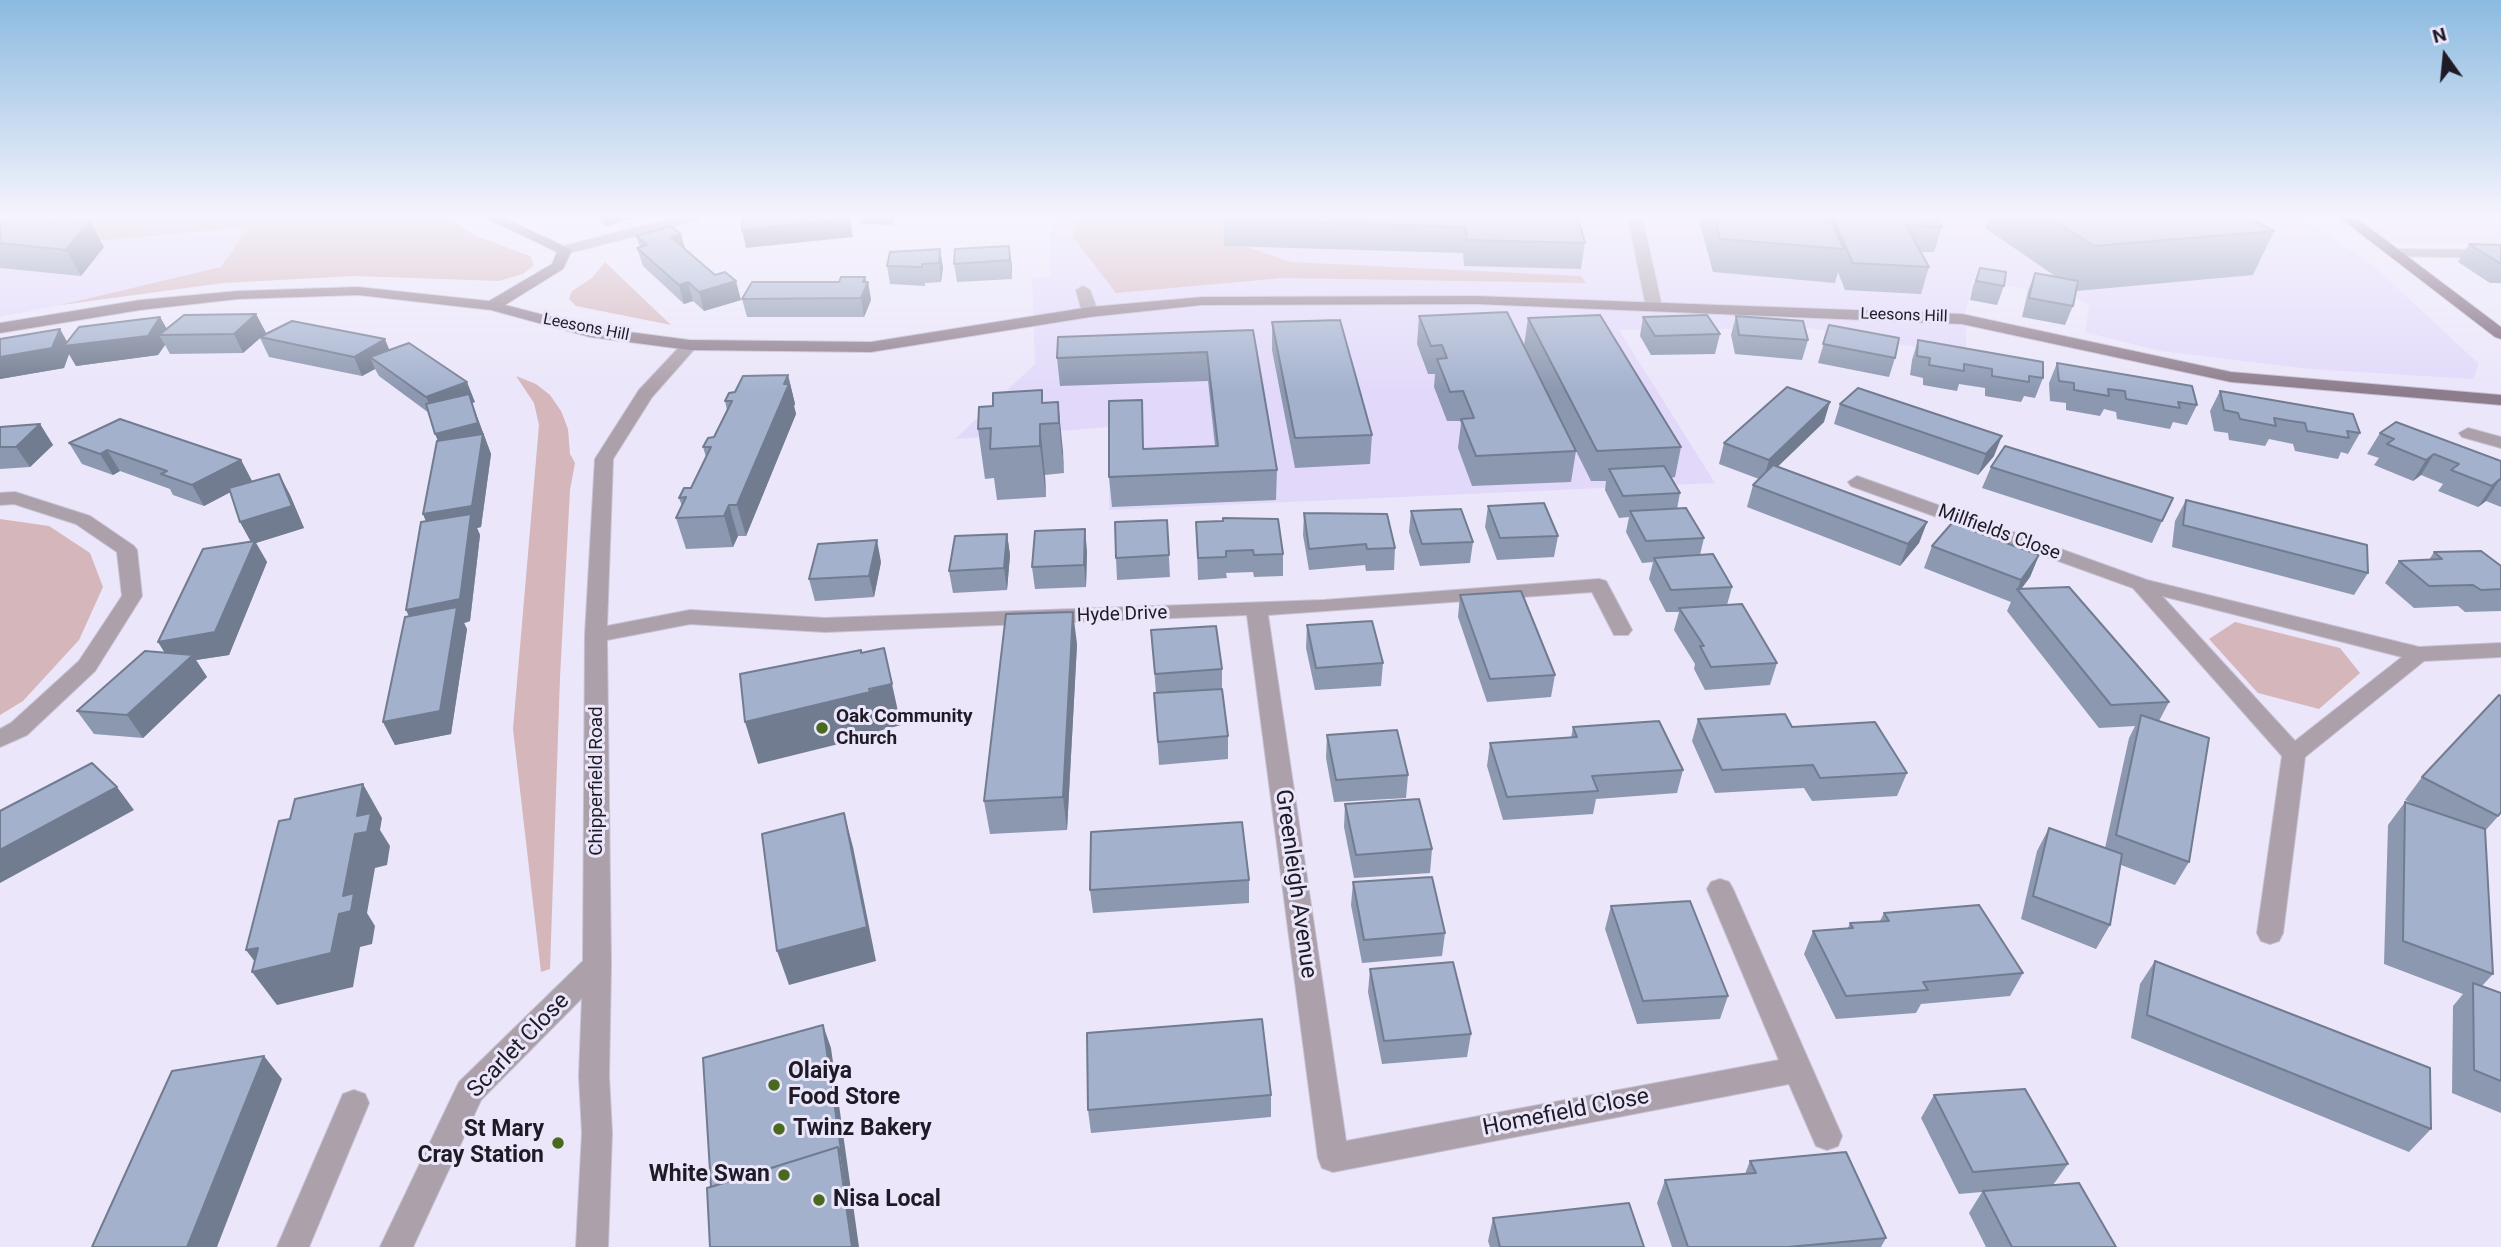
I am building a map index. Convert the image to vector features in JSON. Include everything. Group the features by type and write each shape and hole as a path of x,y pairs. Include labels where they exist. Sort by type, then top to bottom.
{"main road":[{"path":"2425,275 2501,334"}],"street":[{"path":"492,306 543,275"},
{"path":"1647,275 1654,307"},
{"path":"1083,290 1090,312"},
{"name":"Leesons Hill","path":"0,328 140,305 238,295 358,291 492,306 590,332 690,345 871,347 1090,312 1202,301 1452,300 1962,319 2231,377 2501,400"},
{"name":"Chipperfield Road","path":"592,1247 597,1133 594,1076 597,965 596,635 604,457 645,394 690,345"},
{"path":"2468,433 2501,443"},
{"name":"Millfields Close","path":"1857,482 2140,584 2419,654 2501,650"},
{"path":"0,499 15,498 83,520 127,550 132,596 87,666 19,729 0,739"},
{"name":"Millfields Close","path":"2140,584 2294,754"},
{"name":"Hyde Drive","path":"596,635 690,617 825,625 1257,610 1599,585 1620,630"},
{"name":"Greenleigh Avenue","path":"1257,610 1333,1158"},
{"path":"2270,933 2294,754 2419,654"},
{"path":"1720,888 1827,1136"},
{"name":"Scarlet Close","path":"396,1247 470,1091 597,965"},
{"name":"Homefield Close","path":"1333,1158 1798,1069"},
{"path":"293,1247 354,1103"}],"shaded area":[{"path":"0,275 417,275 223,283 61,305 0,317"},
{"path":"187,275 519,275 499,281 354,276 223,283 61,305"},
{"path":"594,275 619,275 671,325 576,306 569,299 572,291"},
{"path":"1102,275 1564,275 1581,276 1586,283 1283,278 1116,293"},
{"path":"2384,275 2479,364 2473,379 2310,369 2160,351 2085,332 2089,306 2079,299 1973,280 1966,311 1966,356 1809,328 1619,330 1715,483 1109,510 1110,427 955,439 1035,364 1032,278"},
{"path":"516,376 536,384 550,395 561,411 568,429 570,454 575,463 570,490 560,677 550,969 541,972 513,729 539,425 534,403"},
{"path":"0,519 49,526 90,553 103,587 79,640 23,701 0,715"},
{"path":"2235,622 2340,648 2360,673 2319,709 2258,693 2209,639"}],"building":[{"path":"668,275 729,275 736,281 699,292 688,282 679,285"},
{"path":"1978,275 2006,275 2004,286 1976,281"},
{"path":"2034,275 2078,281 2073,306 2029,298"},
{"path":"841,277 865,277 863,282 868,282 861,298 742,299 752,282 839,282"},
{"path":"1507,312 1576,451 1476,456 1461,419 1474,418 1463,391 1450,392 1437,359 1447,358 1442,345 1431,346 1419,316"},
{"path":"256,314 234,334 159,335 184,315"},
{"path":"1600,315 1681,447 1597,451 1528,318"},
{"path":"1707,315 1720,334 1655,336 1643,317"},
{"path":"1736,316 1803,321 1808,340 1739,335"},
{"path":"160,317 148,336 64,346 79,327"},
{"path":"1340,320 1372,435 1295,438 1272,322"},
{"path":"292,321 385,339 354,357 260,337"},
{"path":"1829,325 1899,338 1895,358 1823,344"},
{"path":"60,329 52,348 0,357 0,339"},
{"path":"1253,330 1277,470 1109,477 1109,401 1142,400 1143,449 1218,446 1207,352 1057,358 1058,337"},
{"path":"1918,340 2043,362 2043,378 2029,376 2029,382 1992,376 1992,369 1964,364 1964,371 1929,365 1930,358 1917,356"},
{"path":"409,343 467,382 426,397 370,357"},
{"path":"2057,363 2192,386 2197,405 2178,402 2180,408 2126,399 2125,391 2108,389 2109,396 2074,390 2074,383 2059,381"},
{"path":"788,375 784,384 789,384 737,505 729,505 724,516 676,518 686,497 679,498 684,488 691,488 711,447 703,447 708,438 714,437 732,401 725,401 729,393 735,392 743,376"},
{"path":"1787,387 1830,402 1769,460 1724,443"},
{"path":"1858,388 2002,436 1986,454 1840,404"},
{"path":"1042,390 1042,403 1058,402 1059,423 1040,424 1040,446 990,449 991,428 978,429 979,407 993,406 993,393"},
{"path":"2220,391 2353,414 2360,433 2347,431 2349,438 2307,431 2305,423 2274,418 2276,426 2240,419 2238,413 2224,410"},
{"path":"469,394 478,423 435,434 426,404"},
{"path":"120,419 241,460 192,485 161,474 167,471 107,450 100,454 69,443"},
{"path":"2396,422 2501,461 2501,480 2492,486 2451,470 2459,464 2434,454 2426,460 2387,444 2394,439 2380,433"},
{"path":"40,424 16,447 0,447 0,427"},
{"path":"483,434 472,506 423,514 437,441"},
{"path":"2005,446 2173,498 2162,521 1991,467"},
{"path":"1773,465 1927,522 1908,544 1753,485"},
{"path":"1664,466 1680,493 1623,496 1609,469"},
{"path":"279,474 292,506 240,522 229,488"},
{"path":"2186,500 2367,545 2368,573 2183,525"},
{"path":"1544,503 1558,536 1500,538 1488,506"},
{"path":"1686,508 1704,538 1646,541 1630,511"},
{"path":"1461,509 1473,542 1422,544 1411,511"},
{"path":"1304,513 1387,514 1395,548 1367,549 1366,544 1309,549"},
{"path":"471,514 460,599 406,610 421,522"},
{"path":"1223,518 1278,519 1283,554 1254,555 1253,550 1226,551 1226,557 1198,558 1196,522 1223,521"},
{"path":"1167,520 1169,555 1116,558 1115,522"},
{"path":"1952,523 2039,555 2021,580 1932,546"},
{"path":"1085,529 1084,565 1032,567 1035,531"},
{"path":"1007,534 1004,568 949,571 955,536"},
{"path":"877,540 869,576 809,579 818,544"},
{"path":"255,541 215,632 158,642 203,549"},
{"path":"2481,551 2501,566 2501,589 2481,590 2473,585 2429,586 2399,561 2442,559 2434,552"},
{"path":"1713,554 1732,587 1671,590 1654,558"},
{"path":"2069,587 2169,702 2111,705 2017,589"},
{"path":"1521,591 1555,675 1490,679 1460,595"},
{"path":"1742,604 1777,663 1711,667 1700,646 1704,646 1679,608"},
{"path":"457,607 440,711 383,722 405,617"},
{"path":"1073,612 1063,797 984,801 1006,614"},
{"path":"1372,621 1383,663 1316,668 1307,625"},
{"path":"1216,626 1222,669 1155,674 1151,630"},
{"path":"884,648 892,684 869,689 870,692 745,722 740,674 861,650 861,653"},
{"path":"145,651 193,655 127,715 77,711"},
{"path":"1222,689 1228,736 1158,742 1154,693"},
{"path":"2499,695 2501,812 2498,816 2422,777"},
{"path":"1785,714 1792,727 1875,722 1907,773 1820,778 1813,765 1722,770 1698,719"},
{"path":"2141,715 2209,738 2189,862 2116,835"},
{"path":"1659,721 1683,770 1592,776 1598,791 1507,797 1490,743 1577,737 1573,727"},
{"path":"1397,730 1408,775 1336,780 1327,735"},
{"path":"92,763 117,787 0,850 0,811"},
{"path":"363,784 357,816 371,813 367,832 355,834 343,896 354,893 351,911 339,914 331,953 252,972 258,948 246,950 279,821 290,819 295,799"},
{"path":"1419,799 1432,849 1356,855 1345,804"},
{"path":"2405,802 2485,829 2493,974 2403,941"},
{"path":"844,813 867,927 777,951 762,834"},
{"path":"1242,822 1249,880 1090,890 1091,832"},
{"path":"2049,828 2122,854 2110,925 2033,896"},
{"path":"1432,877 1445,933 1364,940 1353,882"},
{"path":"1690,901 1728,996 1643,1001 1611,906"},
{"path":"1979,905 2023,973 1923,982 1928,990 1846,996 1813,931 1853,928 1850,923 1889,921 1884,913"},
{"path":"2155,961 2430,1068 2431,1129 2147,1015"},
{"path":"1453,962 1471,1034 1384,1041 1370,969"},
{"path":"2473,983 2501,993 2501,1081 2474,1070"},
{"path":"1262,1019 1271,1095 1088,1110 1087,1033"},
{"path":"823,1025 842,1157 838,1147 711,1187 703,1058"},
{"path":"264,1056 187,1247 92,1247 172,1071"},
{"path":"2025,1089 2068,1164 1973,1172 1934,1095"},
{"path":"838,1147 852,1247 710,1247 707,1188"},
{"path":"1846,1152 1886,1238 1788,1247 1688,1247 1665,1180 1756,1173 1750,1161"},
{"path":"2079,1183 2116,1247 2012,1247 1983,1191"},
{"path":"1629,1203 1644,1247 1500,1247 1493,1218"}],"place":[{"name":"Oak Community Church","path":"822,728"},
{"name":"Olaiya Food Store","path":"774,1085"},
{"name":"Twinz Bakery","path":"779,1129"},
{"name":"St Mary Cray Station","path":"558,1143"},
{"name":"White Swan","path":"784,1175"},
{"name":"Nisa Local","path":"819,1200"}]}
